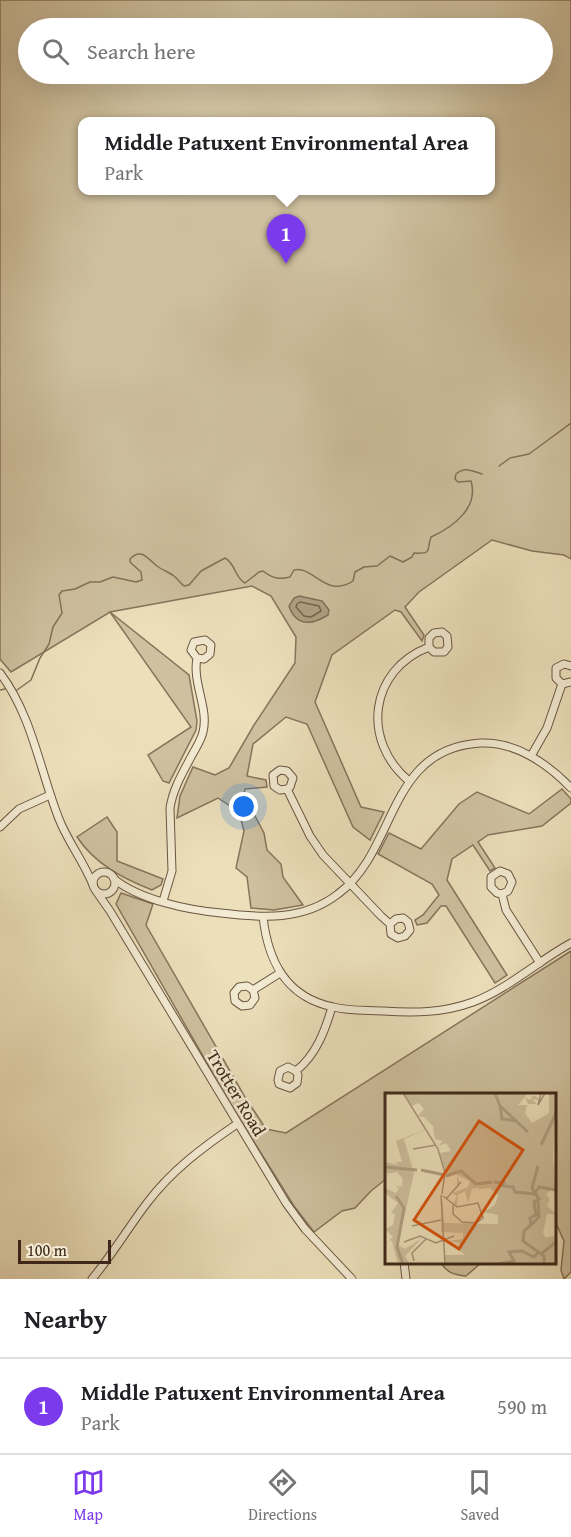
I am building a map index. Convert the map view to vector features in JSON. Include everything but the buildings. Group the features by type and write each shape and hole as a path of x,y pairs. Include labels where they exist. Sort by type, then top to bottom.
{"street":[{"path":"409,781 393,766 382,745 378,733 378,708 391,675 406,659 429,647"},
{"path":"163,901 172,872 170,808 172,798 178,780 201,739 204,725 195,672 197,658"},
{"path":"562,684 555,678 556,668 564,664 571,666"},
{"name":"Trotter Road","path":"0,673 22,714 60,822 94,888 110,910 237,1124 295,1216 316,1242 352,1279"},
{"path":"562,684 571,682"},
{"path":"531,756 547,728 562,684"},
{"path":"114,879 131,889 163,901 209,912 289,916 312,909 333,898 351,884 365,864 409,781 430,760 462,746 495,744 531,756 571,788"},
{"path":"287,789 310,836 323,855 390,924"},
{"path":"0,827 20,809 50,795"},
{"path":"83,863 102,872 110,873 114,879 115,885 109,899 110,910"},
{"path":"102,872 94,878 94,888 104,895 112,891 131,889"},
{"path":"502,894 506,910 540,963"},
{"path":"263,916 269,949 280,973 310,999 332,1007 413,1013 454,1008 485,996 571,943"},
{"path":"253,990 280,973"},
{"path":"296,1071 319,1043 332,1007"},
{"path":"92,1279 147,1203 171,1175 196,1153 237,1124"},
{"path":"404,1264 406,1279"}],"shaded area":[{"path":"0,0 571,0 571,559 564,555 532,551 492,540 419,592 405,607 424,635 422,641 401,612 395,610 332,655 315,702 361,807 384,812 370,840 353,827 307,724 286,717 253,744 247,776 266,780 267,787 245,789 244,795 264,833 267,850 281,864 283,877 303,905 274,910 251,908 247,877 236,868 244,831 239,812 218,798 177,818 180,796 193,767 215,775 229,768 295,663 296,637 271,596 252,586 110,612 11,672 0,659"},
{"path":"110,612 189,675 197,721 196,730 169,783 163,781 148,755 191,727"},
{"path":"562,789 571,799 571,803 542,826 488,835 478,842 495,868 490,871 473,845 452,859 447,880 507,975 495,983 446,906 441,906 427,923 417,925 415,920 423,915 439,895 432,884 378,854 389,833 421,849 459,804 477,792 529,814"},
{"path":"107,817 117,832 117,861 163,879 161,885 152,890 130,880 110,869 84,847 77,837"},
{"path":"121,893 153,904 146,925 245,1097 266,1129 286,1133 571,951 571,1272 564,1279 561,1270 564,1241 556,1223 556,1093 385,1093 385,1180 355,1208 342,1211 314,1232 294,1206 231,1105 116,904"},
{"path":"442,1264 480,1264 466,1276 446,1269"}],"water":[{"path":"299,596 322,601 329,610 328,615 316,621 300,621 289,606 294,598"}],"waterway":[{"path":"499,466 510,458 529,454 571,423"},
{"path":"17,690 31,680 49,644 53,627 62,613 59,595 62,591 113,577 136,582 142,580 141,572 130,562 130,559 138,554 144,555 184,586 189,585 201,571 225,558 245,583 263,571 273,577 282,578 290,577 294,570 301,570 327,584 343,585 353,581 355,572 364,567 377,566 390,556 403,562 412,557 414,553 428,551 431,537 455,522 468,508 471,500 471,481 458,482 455,479 456,474 466,470 482,474"},
{"path":"0,690 5,689"}],"place":[{"name":"Middle Patuxent Environmental Area","path":"286,264"}]}
